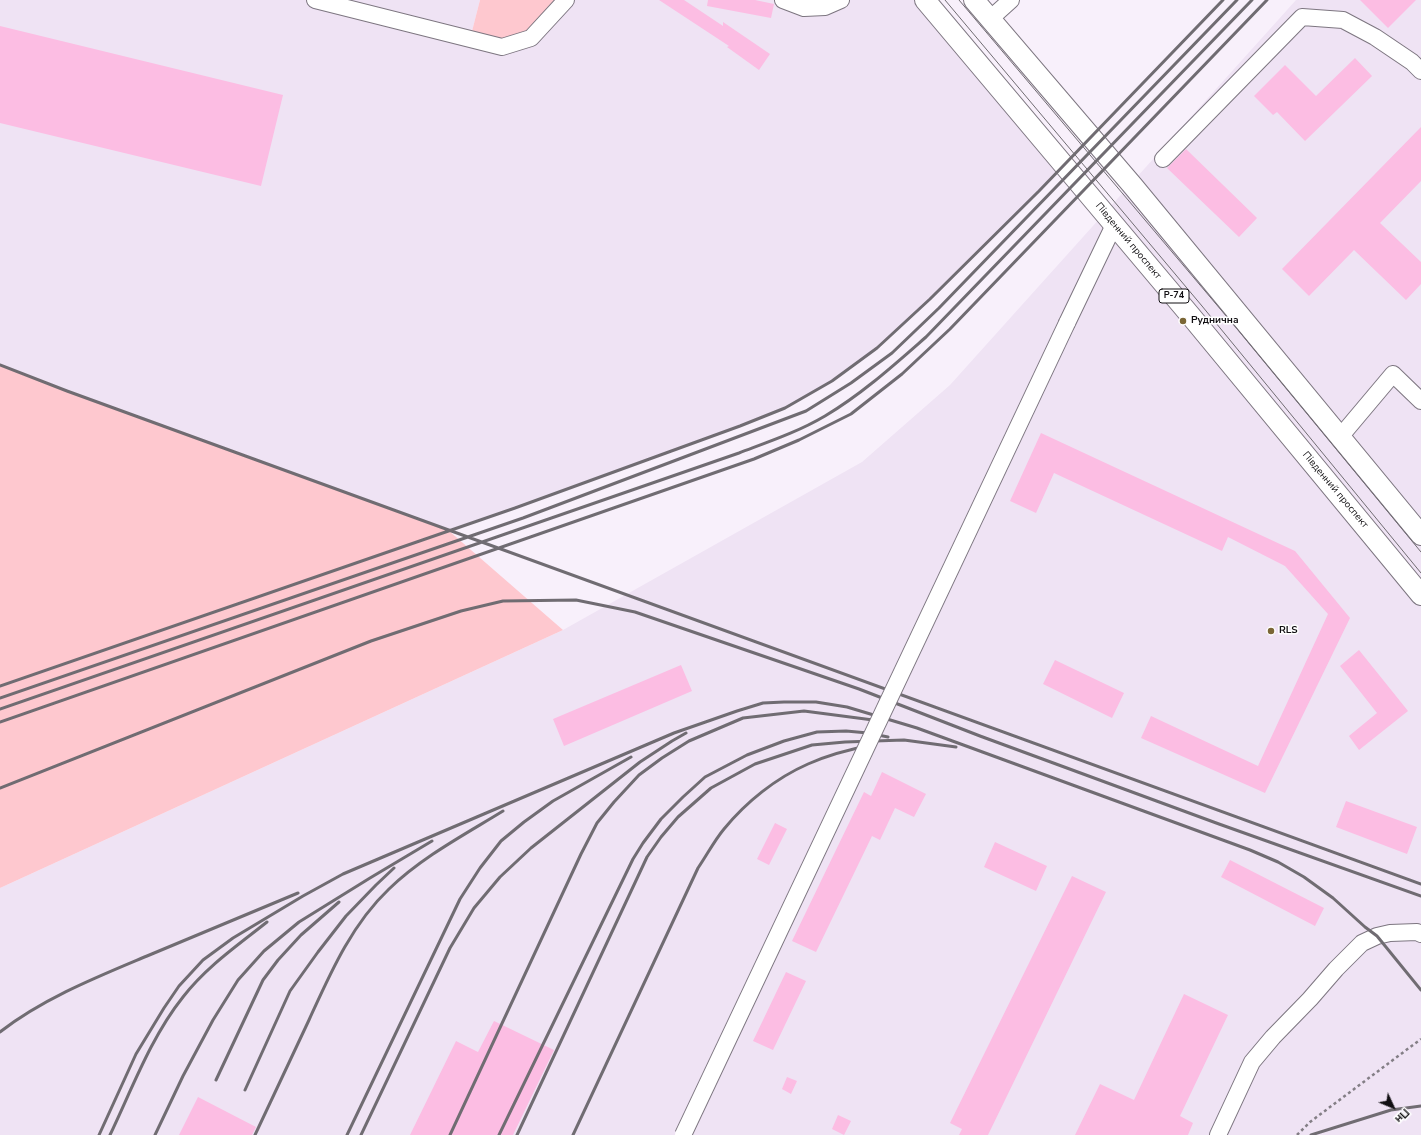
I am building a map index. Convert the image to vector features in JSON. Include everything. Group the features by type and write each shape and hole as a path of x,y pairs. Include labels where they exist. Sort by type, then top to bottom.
{"main road":[{"name":"Південний проспект","path":"925,0 1421,595"},
{"path":"974,0 1133,186 1421,535"}],"street":[{"path":"315,0 502,47 531,38 566,0"},
{"path":"783,0 804,8 825,7 841,0"},
{"path":"990,19 1011,0"},
{"path":"1163,159 1302,17 1343,20 1375,37 1412,62 1421,71"},
{"path":"683,1135 1114,225"},
{"path":"1340,437 1394,374 1421,401"},
{"path":"1218,1135 1252,1062 1273,1037 1362,943 1377,936 1390,933 1417,932 1421,934"}],"path":[{"path":"1296,1135 1310,1122 1421,1039"}],"shaded area":[{"path":"0,0 315,0 346,8 348,0 480,0 470,39 566,0 925,0 1064,165 930,299 877,348 832,381 785,408 740,426 448,530 67,391 0,365"},
{"path":"480,0 566,0 531,38 502,47 470,39"},
{"path":"1296,0 1421,0 1421,1135 0,1135 0,888 563,630 862,462 950,385"},
{"path":"0,365 67,391 448,530 563,630 0,888"}],"building":[{"path":"659,0 684,0 723,26 723,22 770,54 759,70 727,47 729,46"},
{"path":"708,0 755,0 774,4 771,18 707,6"},
{"path":"1360,0 1416,0 1388,28"},
{"path":"0,26 283,95 261,186 0,123"},
{"path":"1355,58 1372,76 1305,141 1277,112 1273,115 1254,96 1285,65 1316,96"},
{"path":"1421,127 1421,181 1380,223 1421,262 1421,284 1406,300 1354,250 1309,296 1282,269"},
{"path":"1186,149 1257,218 1239,237 1167,168"},
{"path":"1041,433 1295,551 1350,618 1265,793 1141,738 1151,716 1258,766 1328,614 1285,566 1228,537 1222,551 1054,473 1036,513 1010,501"},
{"path":"1359,650 1408,711 1359,750 1349,736 1377,713 1340,666"},
{"path":"1055,660 1124,693 1112,718 1043,684"},
{"path":"681,665 692,691 564,746 553,719"},
{"path":"882,772 926,794 914,817 895,808 880,840 872,836 816,952 792,941 864,792 871,796"},
{"path":"1346,801 1417,827 1407,854 1336,827"},
{"path":"775,823 787,829 769,865 757,859"},
{"path":"995,842 1047,866 1036,891 984,867"},
{"path":"1230,860 1324,908 1315,926 1221,877"},
{"path":"1072,876 1106,892 988,1135 959,1135 962,1129 950,1123"},
{"path":"786,972 806,981 773,1050 753,1041"},
{"path":"1184,994 1228,1015 1180,1116 1193,1123 1188,1135 1075,1135 1100,1084 1134,1100"},
{"path":"494,1021 554,1050 513,1135 410,1135 456,1041 478,1052"},
{"path":"787,1077 797,1081 791,1094 782,1089"},
{"path":"198,1097 256,1127 252,1135 179,1135"},
{"path":"838,1115 851,1121 844,1135 832,1129"}],"tram line":[{"path":"945,0 1202,306 1421,573"},
{"path":"959,0 1238,330 1421,552"}],"railway":[{"path":"0,686 515,508 740,426 785,408 832,381 877,348 930,299 1039,191 1223,0"},
{"path":"0,698 523,518 806,411 851,383 892,353 939,308 1237,0"},
{"path":"0,709 739,453 772,441 815,422 865,389 926,337 1252,0"},
{"path":"0,722 754,459 799,440 851,414 902,374 950,329 1267,0"},
{"path":"0,365 67,391 1421,884"},
{"path":"0,788 371,641 461,611 503,601 576,600 635,612 859,689 980,736 1219,824 1421,896"},
{"path":"99,1135 136,1054 164,1008 179,986 203,960 233,938 343,874 674,733 763,703 816,702 847,707 917,728 1250,850 1278,862 1304,877 1333,898 1377,936 1421,990"},
{"path":"450,1135 581,854 597,823 639,775 689,741 743,718 804,711 873,720"},
{"path":"499,1135 633,859 661,819 705,777 747,755 784,741 817,732 846,731 888,737"},
{"path":"361,1135 450,948 474,908 500,877 531,848 640,762 686,733"},
{"path":"517,1135 647,857 678,817 711,788 755,764 812,745 845,742 904,740 956,747"},
{"path":"573,1135 698,868 720,834 742,809 784,776 823,758 848,750 872,745"},
{"path":"347,1135 460,899 480,868 501,841 524,822 553,801 631,757"},
{"path":"255,1135 325,985 363,918 389,889 415,867 444,847 503,811"},
{"path":"155,1135 183,1076 213,1020 238,980 264,951 299,922 432,841"},
{"path":"245,1090 290,991 346,916 394,868"},
{"path":"0,1032 34,1009 90,980 298,893"},
{"path":"216,1080 263,980 278,960 301,935 339,902"},
{"path":"110,1135 152,1046 161,1029 183,997 212,966 267,922"},
{"path":"1311,1135 1391,1110 1421,1106"}],"place":[{"name":"Руднична","path":"1183,321"},
{"name":"RLS","path":"1271,631"}]}
